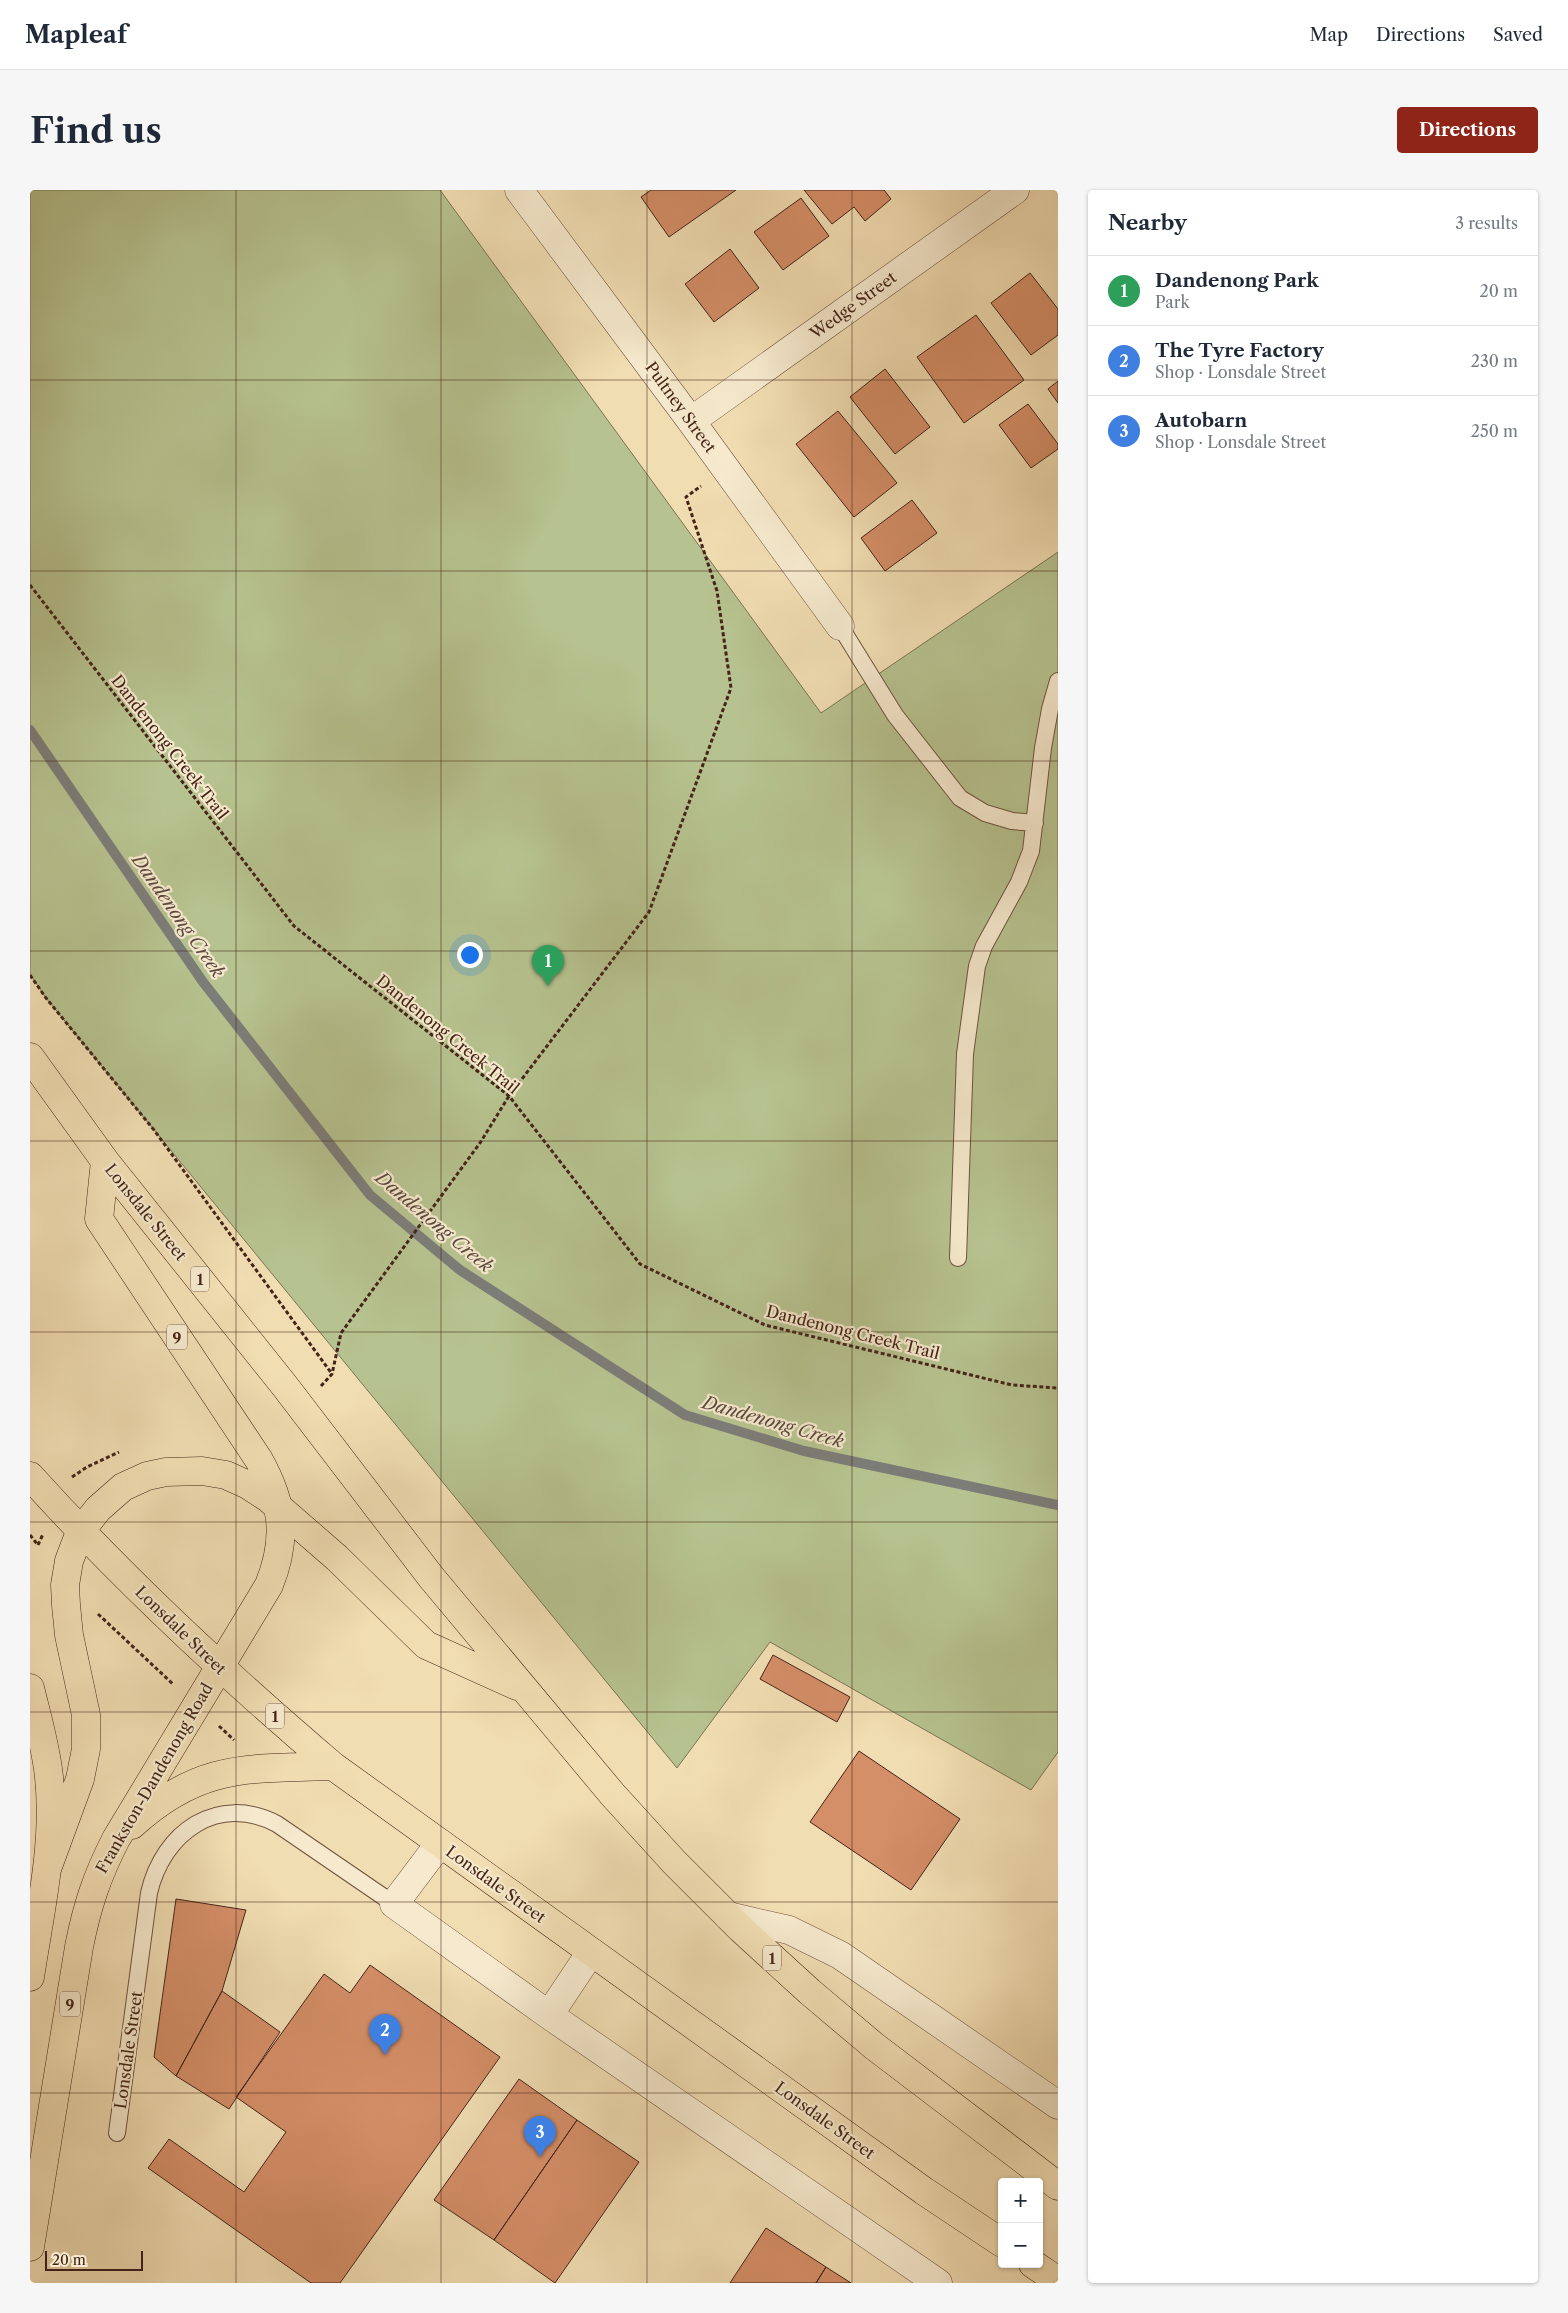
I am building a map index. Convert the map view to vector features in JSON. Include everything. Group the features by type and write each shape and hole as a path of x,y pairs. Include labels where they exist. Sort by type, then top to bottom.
{"highway":[{"name":"Lonsdale Street","path":"30,1057 105,1161 284,1384 431,1577 613,1795 674,1862 728,1916 810,1992 874,2046 1058,2186"},
{"name":"9","path":"105,1161 99,1219 259,1460 274,1490 279,1508 281,1542 273,1574 258,1604 218,1665"},
{"path":"47,1870 80,1779 86,1748 86,1715 67,1623 66,1578 72,1553 80,1532 98,1509 123,1487 147,1476 166,1472 202,1470 226,1475 248,1484 279,1508 363,1581 426,1645 524,1689"},
{"name":"Lonsdale Street","path":"30,1476 80,1532 218,1665 333,1766 916,2185 998,2240"},
{"name":"Frankston-Dandenong Road","path":"30,2247 87,1907 95,1882 116,1839 218,1665"},
{"path":"30,1688 49,1778 47,1870 30,1977"},
{"path":"116,1839 159,1802 179,1790 225,1772 253,1768 333,1766"},
{"path":"1039,2268 1058,2281"}],"street":[{"name":"Pultney Street","path":"519,190 692,421 840,626"},
{"name":"Wedge Street","path":"692,421 1015,190"},
{"path":"394,1904 440,1843"},
{"name":"Lonsdale Street","path":"394,1904 549,2015 938,2283"},
{"path":"728,1916 789,1930 840,1955 1058,2105"},
{"path":"549,2015 591,1952"}],"lane":[{"path":"840,626 895,714 960,798 985,813 1012,821 1035,823"},
{"path":"958,1258 966,1054 976,966 984,946 1019,882 1031,851 1043,748 1050,709 1058,681"},
{"name":"Lonsdale Street","path":"117,2134 148,1893 156,1866 163,1854 179,1837 198,1824 223,1812 244,1813 263,1817 277,1824 394,1904"}],"path":[{"path":"341,1333 480,1142 508,1096 649,912 732,688 717,591 686,497 725,467"},
{"name":"Dandenong Creek Trail","path":"30,585 294,926 508,1096 640,1264 765,1325 1012,1385 1058,1388"},
{"path":"30,975 46,998 154,1130 332,1374"},
{"path":"30,1535 93,1609 233,1738 253,1768"}],"green space":[{"path":"30,190 440,190 821,713 1058,552 1058,1752 1031,1790 770,1642 677,1768 46,998 30,974"}],"building":[{"path":"651,190 736,190 669,237 641,197"},
{"path":"804,190 884,190 891,199 865,221 854,207 832,224"},
{"path":"801,198 829,236 783,270 754,232"},
{"path":"730,249 759,288 714,322 685,284"},
{"path":"1030,273 1058,309 1058,335 1031,355 991,303"},
{"path":"976,315 1024,380 964,423 917,357"},
{"path":"885,369 930,427 895,454 850,397"},
{"path":"1058,381 1058,403 1048,389"},
{"path":"1028,404 1058,444 1058,449 1031,468 999,425"},
{"path":"838,411 897,483 854,517 796,444"},
{"path":"912,500 937,533 885,571 861,538"},
{"path":"773,1655 850,1697 837,1722 760,1679"},
{"path":"859,1751 960,1819 911,1890 810,1822"},
{"path":"176,1899 246,1910 222,1991 176,2076 154,2057"},
{"path":"370,1965 500,2057 340,2283 311,2283 148,2168 169,2139 244,2192 286,2132 236,2097 324,1974 350,1993"},
{"path":"222,1991 280,2032 229,2109 176,2076"},
{"path":"519,2079 577,2120 494,2240 434,2200"},
{"path":"577,2120 639,2162 555,2283 494,2240"},
{"path":"766,2228 826,2267 816,2283 730,2283"},
{"path":"826,2267 851,2283 816,2283"}],"waterway":[{"name":"Dandenong Creek","path":"30,730 203,982 370,1195 460,1270 685,1415 804,1451 1058,1505"}],"place":[{"name":"Dandenong Park","path":"548,986"},
{"name":"The Tyre Factory","path":"385,2055"},
{"name":"Autobarn","path":"540,2157"}]}
